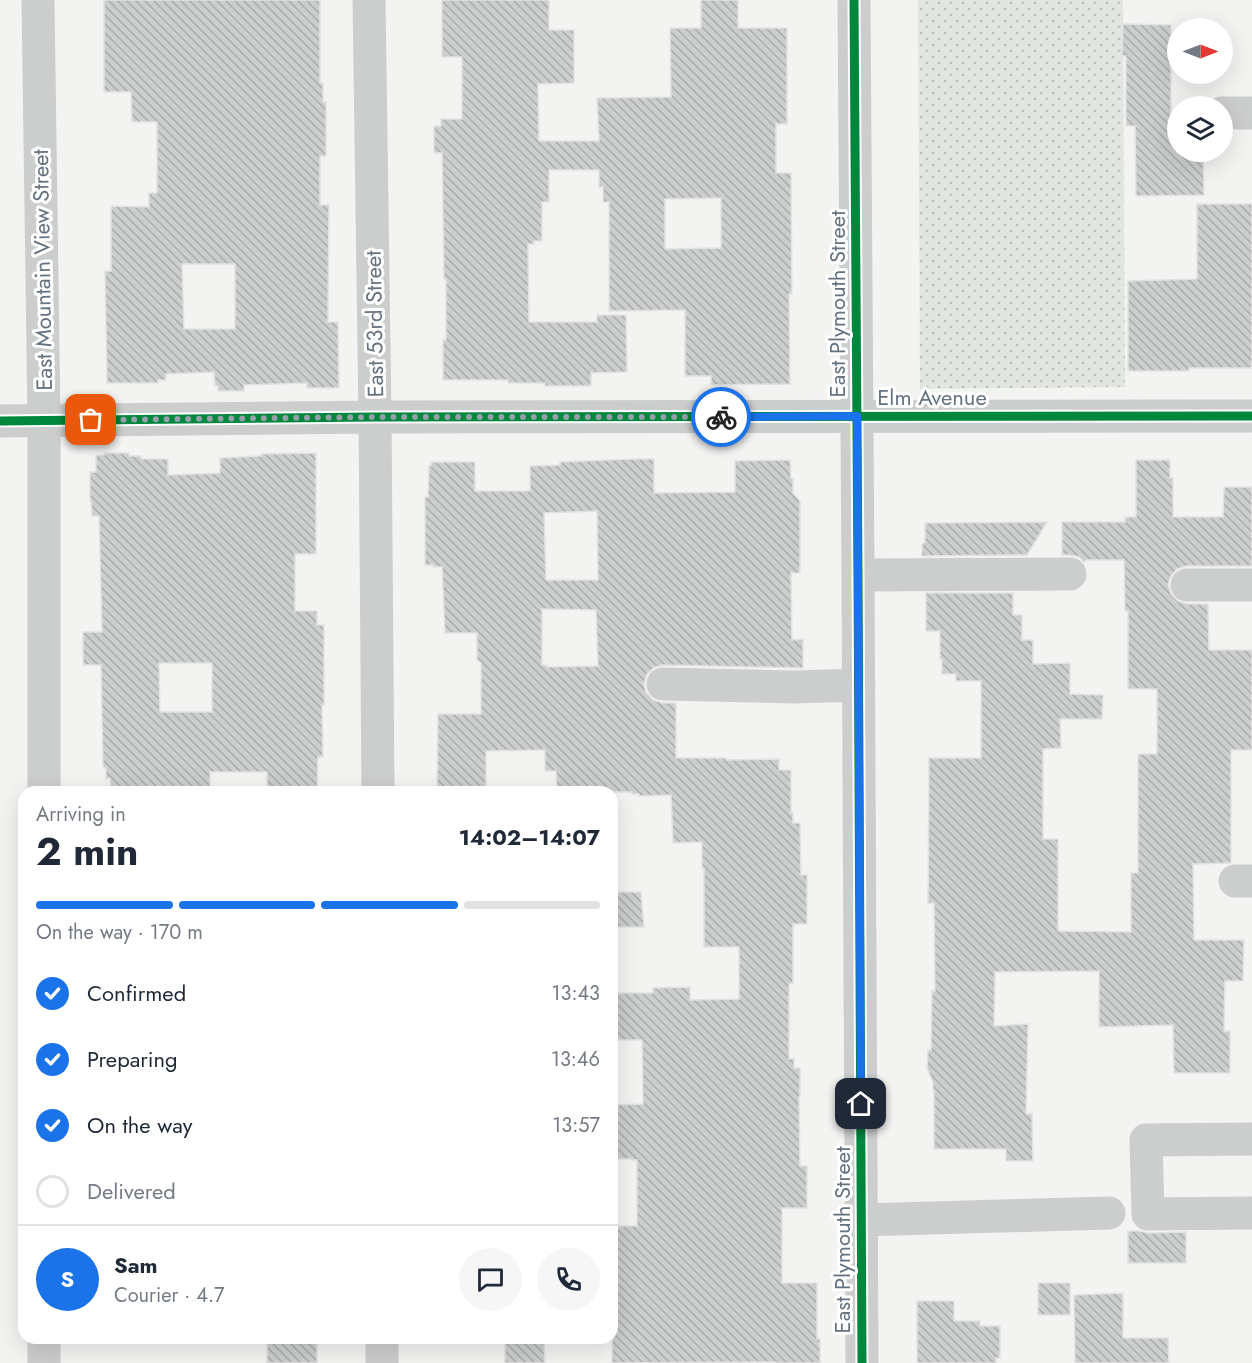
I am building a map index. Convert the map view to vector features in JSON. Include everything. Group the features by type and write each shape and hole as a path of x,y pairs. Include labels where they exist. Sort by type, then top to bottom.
{"street":[{"name":"East Mountain View Street","path":"38,0 44,421 44,786"},
{"name":"East 53rd Street","path":"369,0 378,786"},
{"name":"East Plymouth Street","path":"854,0 862,1363"},
{"path":"1233,113 1252,113"},
{"name":"Elm Avenue","path":"0,421 375,417 1252,416"},
{"path":"858,575 1070,574"},
{"path":"1187,585 1252,585"},
{"path":"663,684 796,687 859,685"},
{"path":"1252,1139 1146,1140 1148,1214 1252,1213"},
{"path":"861,1220 1109,1213"},
{"path":"44,1344 44,1363"},
{"path":"382,1344 382,1363"}],"shaded area":[{"path":"918,0 1123,0 1125,387 920,389"}],"building":[{"path":"104,0 320,0 320,83 323,83 323,102 326,102 326,156 320,156 320,205 329,205 328,322 338,322 339,388 307,388 307,383 244,385 244,391 218,391 218,386 215,386 214,372 166,374 166,380 158,380 158,383 107,383 105,271 111,271 111,206 149,207 149,193 157,193 157,122 132,122 131,92 104,92","holes":["182,264 235,264 235,329 184,329"]},
{"path":"442,0 549,0 549,30 574,30 574,83 538,84 539,141 599,141 597,98 671,97 670,28 701,28 701,0 738,0 738,28 787,28 787,124 776,124 776,173 791,173 790,384 711,385 711,376 685,376 685,310 609,311 609,202 603,202 603,187 599,187 599,170 549,170 549,202 542,202 542,241 528,244 529,322 597,322 597,315 626,315 627,372 591,373 591,386 545,386 545,383 508,383 508,380 443,380 443,340 446,340 446,279 444,279 442,153 434,153 434,126 441,126 441,119 462,119 462,57 442,57","holes":["721,198 721,248 665,249 665,199"]},
{"path":"1123,24 1167,25 1167,84 1171,84 1171,96 1167,96 1167,162 1203,162 1204,195 1136,196 1135,126 1126,126 1126,56 1122,56"},
{"path":"1197,204 1252,204 1252,368 1128,371 1128,281 1197,279"},
{"path":"129,453 129,456 141,456 141,459 168,459 168,475 220,473 220,458 261,456 261,454 316,453 316,554 295,554 295,611 317,611 317,625 324,625 323,757 318,757 317,786 267,786 267,772 210,772 210,786 111,786 110,778 106,779 106,768 103,768 101,665 83,665 83,632 102,632 99,516 92,516 90,501 90,472 96,472 96,455","holes":["159,663 212,663 212,712 160,712"]},
{"path":"654,459 654,493 735,492 735,461 790,460 793,493 800,501 800,573 791,573 792,640 803,639 803,668 663,665 655,667 647,674 644,684 646,692 653,700 676,703 676,758 779,759 779,770 791,770 791,813 793,813 793,823 800,823 801,875 807,875 807,924 793,924 793,983 789,984 789,1059 794,1058 794,1068 800,1068 800,1166 807,1166 807,1208 782,1208 782,1283 817,1283 817,1339 820,1339 820,1363 612,1363 612,1344 618,1344 618,1226 637,1226 637,1160 618,1159 618,1105 643,1104 642,1040 618,1040 618,993 653,993 653,988 690,987 690,1000 739,999 739,947 704,947 702,842 673,843 671,795 639,796 632,792 618,792 618,786 557,786 556,771 545,771 545,750 486,751 486,786 437,786 438,714 481,714 481,663 477,660 477,633 445,633 442,567 425,565 425,497 428,497 429,466 431,462 475,462 475,491 530,491 530,466 560,465 560,462","holes":["597,511 598,580 546,580 544,513","542,609 596,610 598,666 547,667 547,665 542,665"]},
{"path":"1136,460 1170,460 1170,478 1173,478 1173,517 1223,517 1224,487 1252,487 1252,566 1186,566 1177,569 1168,584 1171,594 1178,601 1187,604 1208,604 1209,650 1252,650 1252,750 1231,750 1231,863 1193,864 1194,940 1244,940 1243,981 1225,981 1224,1031 1230,1031 1230,1073 1174,1073 1173,1025 1099,1027 1099,971 995,972 994,1026 1028,1024 1026,1114 1032,1114 1033,1161 1006,1161 1006,1149 934,1149 934,1090 927,1068 928,1050 931,1050 932,991 935,991 934,903 928,903 929,758 981,758 981,681 956,681 956,674 942,674 940,631 926,631 926,593 1013,593 1013,615 1022,615 1022,640 1033,640 1033,664 1070,663 1070,694 1103,695 1102,719 1060,719 1061,748 1043,749 1043,839 1058,839 1058,931 1131,932 1131,873 1138,873 1138,754 1157,754 1157,689 1128,689 1128,611 1125,611 1124,560 1086,560 1084,562 1079,557 1062,555 1062,522 1125,522 1125,517 1136,517"},
{"path":"1047,522 1027,555 922,556 925,523"},
{"path":"618,892 641,892 644,927 618,927"},
{"path":"1128,1231 1186,1232 1186,1263 1128,1263"},
{"path":"1038,1283 1070,1283 1070,1315 1038,1315"},
{"path":"1123,1293 1123,1338 1168,1338 1169,1363 1075,1363 1074,1295"},
{"path":"917,1301 954,1301 954,1321 980,1321 980,1326 1000,1326 1000,1358 996,1358 996,1363 917,1363"},
{"path":"267,1344 317,1344 317,1363 267,1363"},
{"path":"505,1344 544,1344 545,1363 505,1363"}],"cycle path":[{"path":"854,0 862,1363"},
{"path":"0,421 375,417 1252,416"}],"way so far":[{"path":"91,420 721,417"}],"route":[{"path":"721,417 857,416 861,1104"}]}
